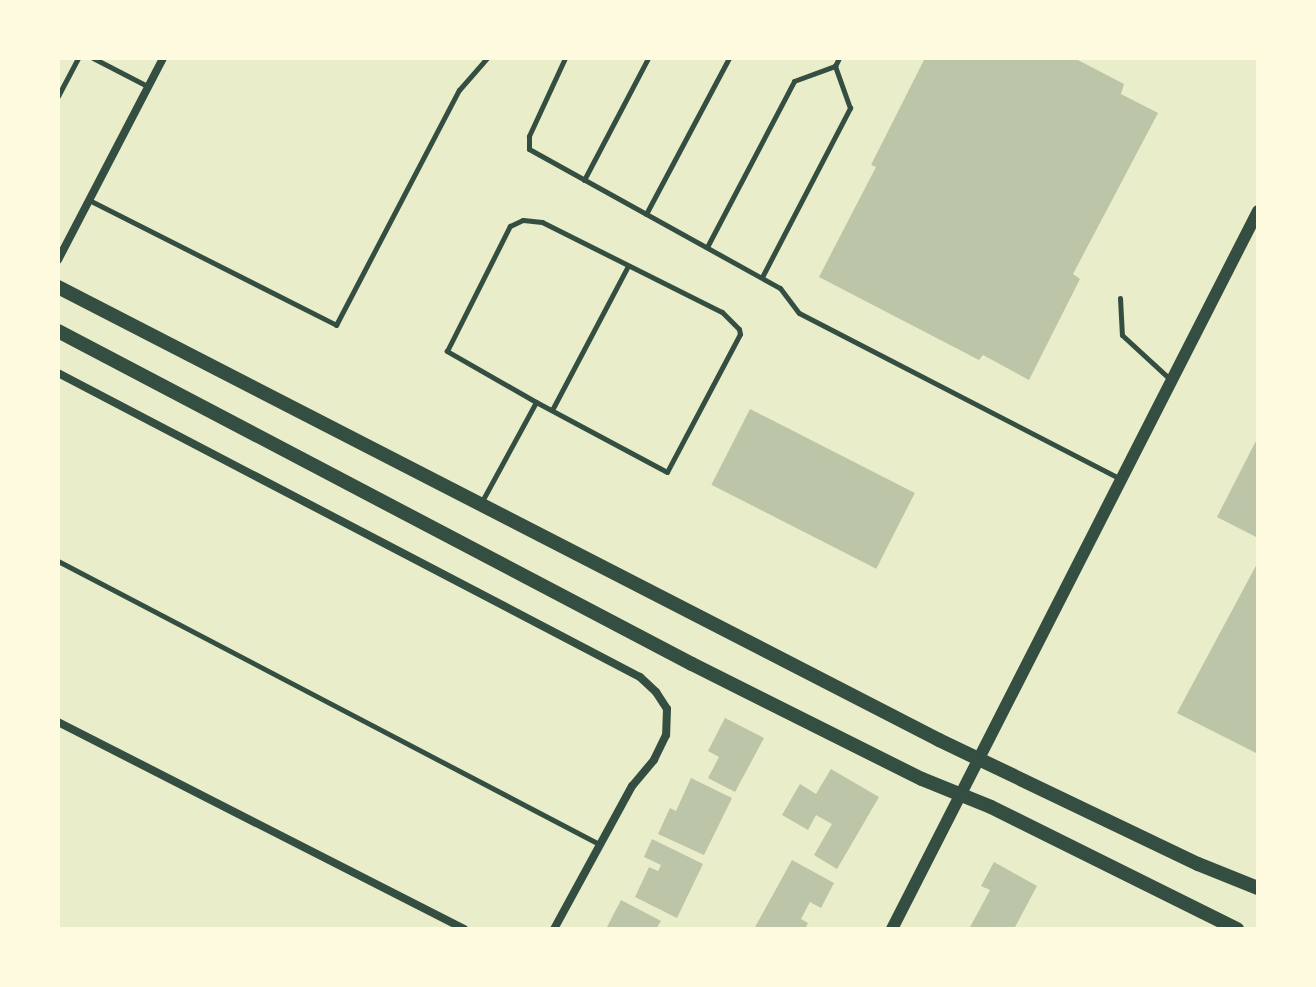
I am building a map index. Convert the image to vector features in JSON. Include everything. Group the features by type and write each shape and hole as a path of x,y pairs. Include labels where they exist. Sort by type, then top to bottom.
{"main road":[{"path":"58,287 979,759 1198,864 1258,888"},
{"path":"58,331 692,664 959,795 1095,857 1237,929"}],"street":[{"path":"58,260 163,58"},
{"path":"892,929 1258,211"},
{"path":"58,373 640,677 667,709 666,735 654,760 632,786 554,929"},
{"path":"58,722 464,929"}],"lane":[{"path":"58,96 78,58"},
{"path":"93,58 147,86"},
{"path":"89,200 336,325 459,90 487,58"},
{"path":"565,58 529,136 529,149 762,277 780,288 799,313 1121,480"},
{"path":"584,180 648,58"},
{"path":"646,214 729,58"},
{"path":"707,247 794,81 835,66 839,58"},
{"path":"762,277 850,108 835,66"},
{"path":"523,220 542,222 722,312 739,329 740,334 667,472 536,402 447,351 510,226 523,220"},
{"path":"552,410 628,266"},
{"path":"1120,298 1122,335 1173,381"},
{"path":"481,504 536,402"},
{"path":"58,561 600,845"}],"building":[{"path":"925,58 1074,58 1124,84 1121,94 1158,113 1073,274 1080,279 1029,380 983,355 979,360 819,277 876,167 871,165"},
{"path":"750,409 915,493 876,569 711,485"},
{"path":"1258,437 1258,538 1217,517"},
{"path":"1258,562 1258,754 1177,713"},
{"path":"725,718 764,738 735,792 708,778 719,757 708,751"},
{"path":"831,769 879,797 837,869 814,855 832,824 816,815 808,830 782,815 800,784 816,794"},
{"path":"691,778 732,798 704,855 658,834 670,808 676,811"},
{"path":"652,839 703,864 677,918 635,897 649,867 658,871 661,865 644,857"},
{"path":"792,860 834,883 821,908 810,902 801,919 808,923 805,929 754,929"},
{"path":"994,862 1037,886 1014,929 969,929 990,890 981,886"},
{"path":"621,900 661,921 656,929 606,929"}]}
